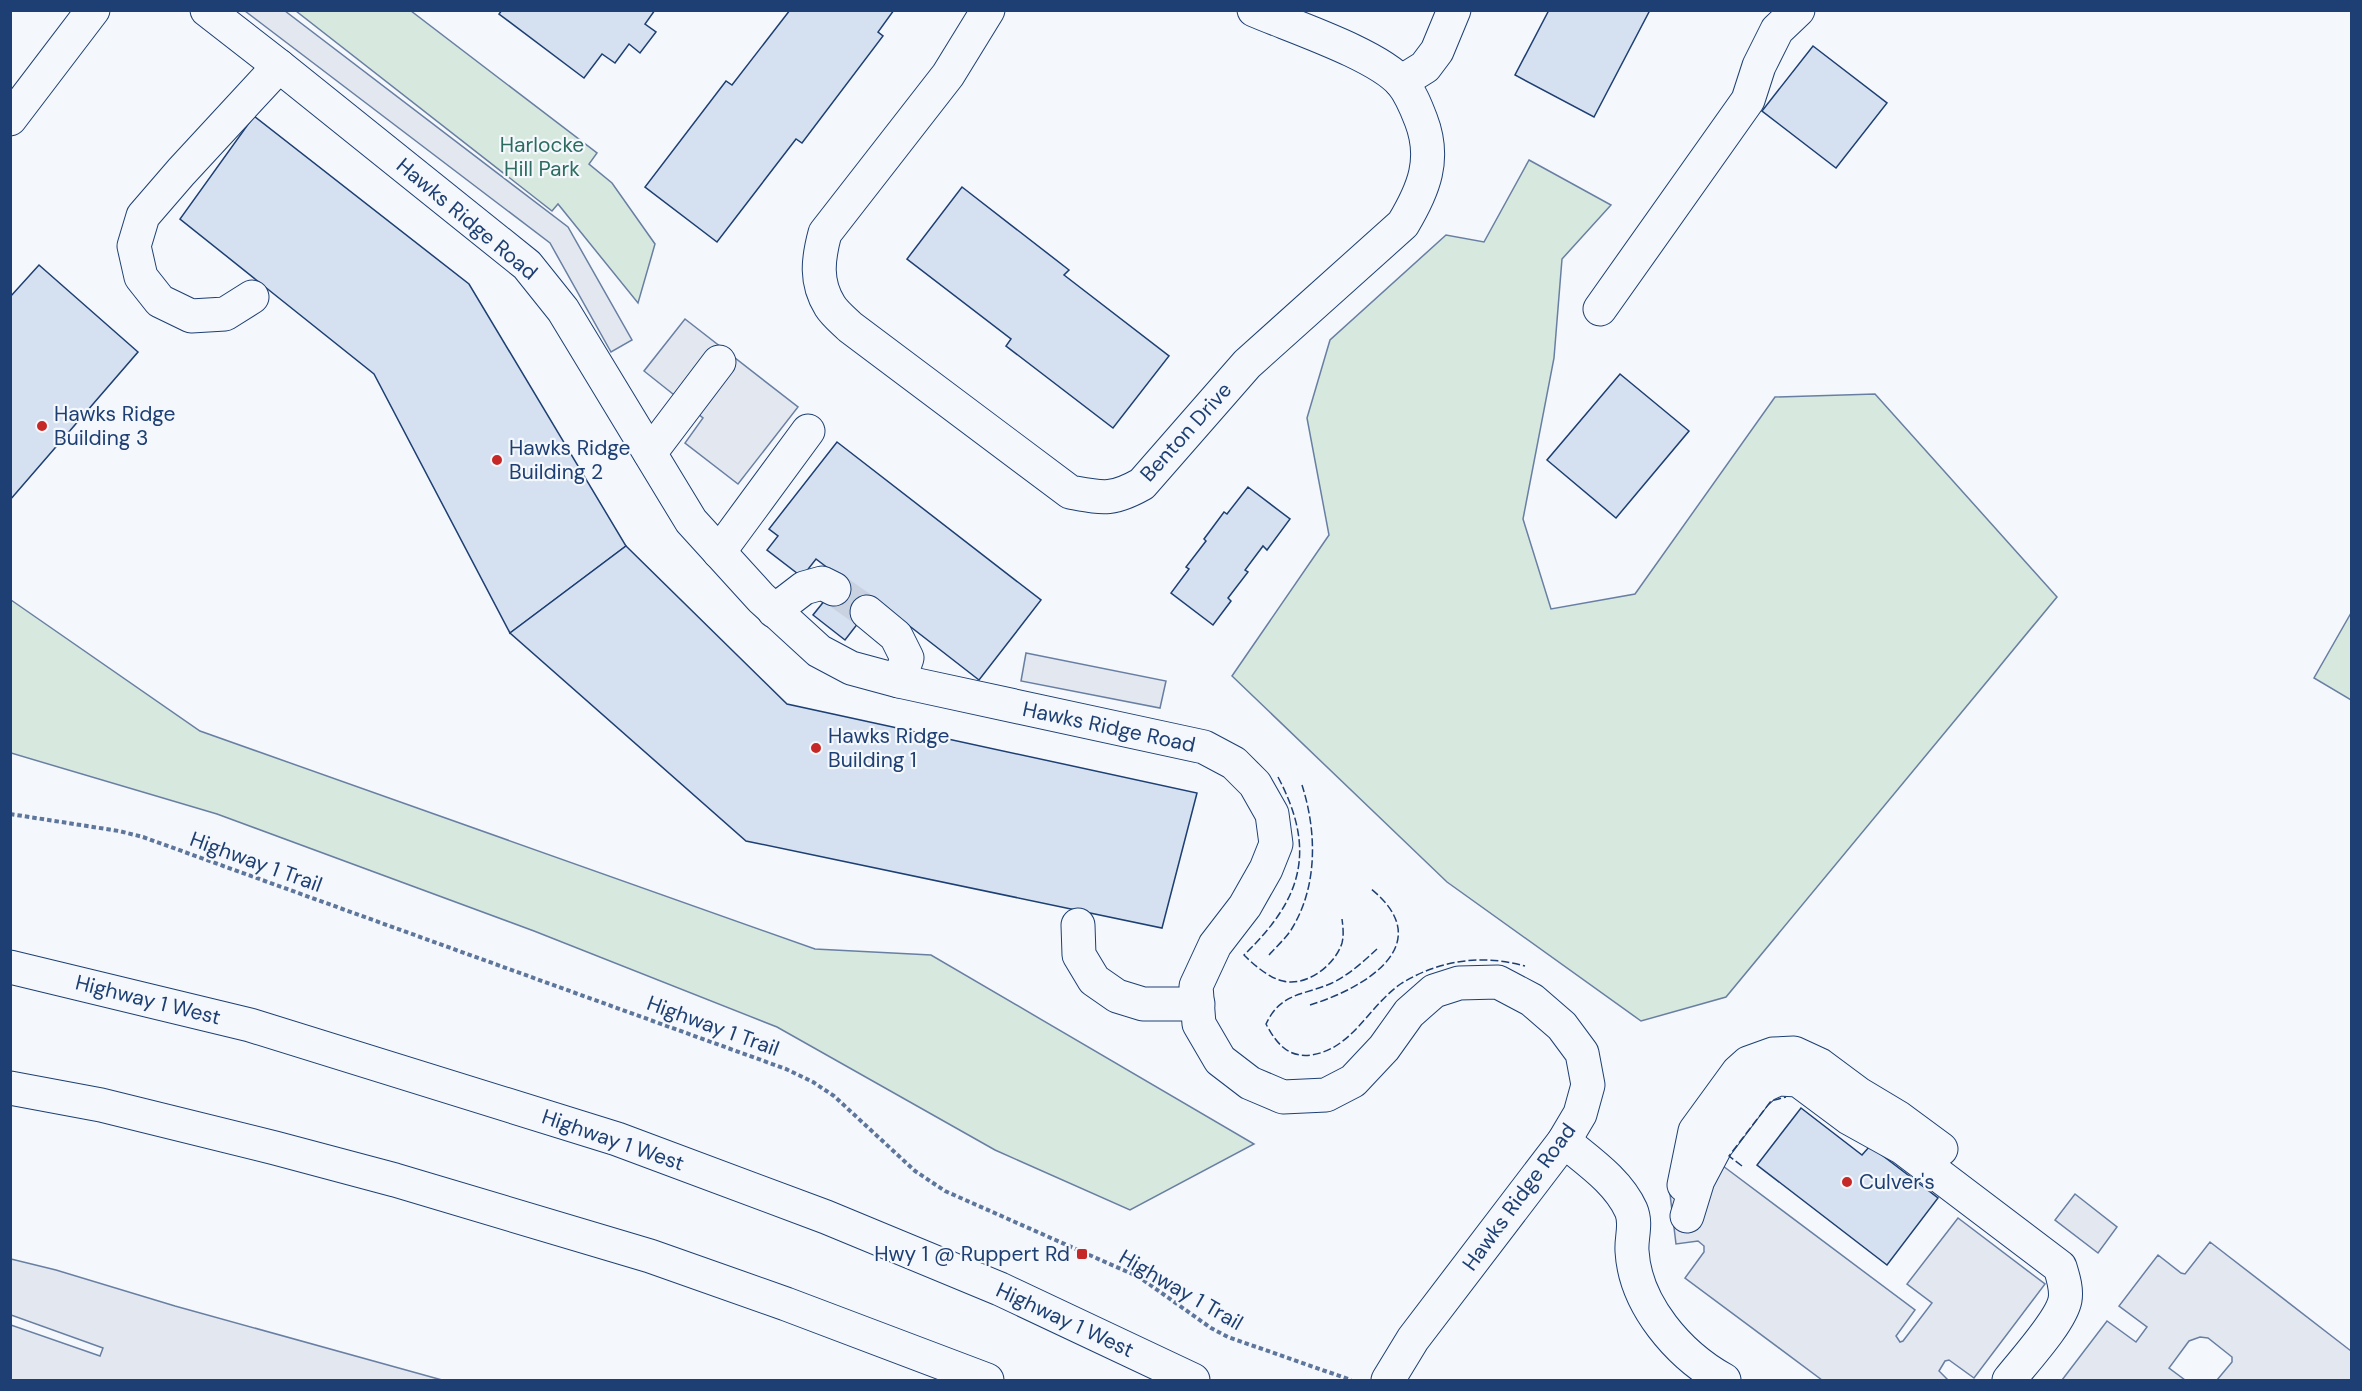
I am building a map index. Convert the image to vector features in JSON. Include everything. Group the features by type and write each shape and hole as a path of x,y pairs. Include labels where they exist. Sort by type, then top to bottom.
{"street":[{"path":"10,119 93,10"},
{"name":"Hawks Ridge Road","path":"207,10 527,265 563,310 691,521 774,611 819,651 851,668 899,681 1204,747 1234,764 1255,784 1272,814 1276,844 1266,869 1245,906 1215,945 1196,986 1199,1024 1220,1060 1250,1083 1283,1097 1326,1095 1353,1081 1384,1048 1409,1012 1434,991 1459,983 1498,982 1532,1000 1562,1026 1582,1053 1588,1085 1580,1114 1564,1141 1413,1339 1388,1380"},
{"name":"Benton Drive","path":"988,10 948,75 825,233 819,256 820,280 831,307 850,327 1070,492 1102,498 1123,495 1142,484 1247,364 1403,224 1421,194 1428,161 1425,131 1413,99 1401,82 1370,59 1304,20 1254,10"},
{"path":"1401,82 1425,67 1437,51 1454,10"},
{"path":"1600,309 1748,100 1760,66 1778,30 1798,10"},
{"path":"252,297 225,314 191,316 160,301 141,277 134,246 143,216 279,66"},
{"path":"650,453 719,362"},
{"path":"719,552 808,430"},
{"path":"774,611 804,588 822,583 834,589"},
{"path":"867,612 896,636 907,658 899,681"},
{"path":"1078,926 1079,955 1094,981 1117,996 1143,1004 1198,1004"},
{"name":"Highway 1 West","path":"10,967 250,1025 618,1139 826,1217 979,1280 1193,1380"},
{"path":"1687,1216 1698,1180 1716,1146 1755,1094 1765,1085 1778,1079 1798,1080 1849,1118 1903,1148 2060,1267 2066,1298 2060,1314 2009,1380"},
{"path":"10,1088 101,1105 275,1148 395,1180 650,1256 786,1304 987,1380"},
{"path":"1564,1141 1613,1183 1631,1211 1635,1230 1632,1251 1640,1286 1661,1326 1684,1353 1724,1380"}],"path":[{"name":"Highway 1 Trail","path":"10,814 119,831 143,837 786,1068 834,1096 915,1171 945,1191 1139,1278 1228,1338 1351,1380"}],"green space":[{"name":"Harlocke Hill Park","path":"296,11 411,11 597,153 589,164 612,183 655,244 638,303 558,204 552,211"},
{"path":"1529,160 1611,205 1562,259 1554,358 1523,519 1551,609 1635,594 1775,397 1875,394 2057,597 1726,997 1641,1021 1447,882 1232,676 1329,535 1307,418 1330,340 1446,235 1484,242"},
{"path":"11,600 200,731 815,949 931,955 1254,1144 1130,1210 995,1150 777,1027 534,931 217,814 11,753"},
{"path":"2351,613 2351,700 2314,678"}],"shaded area":[{"path":"245,11 285,11 568,227 632,340 611,352 550,243"},
{"path":"685,319 798,407 738,484 685,443 703,418 644,371"},
{"path":"1026,653 1166,681 1160,708 1021,681"},
{"path":"1723,1166 1915,1310 1896,1336 1900,1342 1932,1303 1907,1284 1958,1218 2045,1284 1974,1378 1949,1360 1945,1361 1939,1371 1948,1380 1822,1380 1685,1278 1704,1252 1704,1246 1698,1241 1676,1244 1670,1194 1713,1179"},
{"path":"2075,1194 2117,1227 2098,1253 2055,1220"},
{"path":"2210,1242 2351,1351 2351,1380 2217,1380 2232,1362 2232,1357 2208,1338 2200,1337 2189,1341 2169,1368 2185,1380 2062,1380 2107,1321 2136,1342 2147,1327 2119,1306 2158,1255 2185,1274"},
{"path":"11,1259 442,1380 11,1380 11,1325 100,1356 103,1348 11,1315"}],"building":[{"path":"502,10 655,10 645,24 656,32 640,53 629,44 615,63 602,54 584,78 499,14"},
{"path":"790,10 894,10 878,32 883,36 802,143 796,139 717,242 645,187 726,81 732,85"},
{"path":"1549,10 1650,10 1594,117 1515,75"},
{"path":"1813,46 1887,103 1836,168 1762,111"},
{"name":"Hawks Ridge Building 2","path":"254,116 469,284 626,546 510,633 374,374 180,219"},
{"path":"962,187 1069,270 1064,275 1169,356 1113,428 1006,346 1011,339 907,259"},
{"name":"Hawks Ridge Building 3","path":"39,265 138,352 10,500 10,297"},
{"path":"1620,374 1689,431 1616,518 1547,460"},
{"path":"837,442 1041,600 979,680 876,600 845,640 813,615 842,579 816,559 802,577 767,550 778,536 769,529"},
{"path":"1248,487 1290,519 1267,550 1263,546 1245,570 1248,572 1228,598 1231,601 1213,625 1171,593 1189,569 1186,567 1206,541 1204,539 1224,512 1227,514"},
{"name":"Hawks Ridge Building 1","path":"626,546 787,704 1197,793 1162,928 746,841 510,633"},
{"name":"Culver's","path":"1801,1108 1862,1155 1870,1146 1938,1198 1887,1265 1757,1165"}],"tunnel":[{"path":"834,589 867,612"}],"fence":[{"path":"1278,777 1290,804 1297,828 1300,851 1297,873 1291,894 1279,914 1244,955 1272,977 1283,981 1301,981 1319,972 1333,959 1342,943 1342,919"},
{"path":"1269,955 1291,930 1300,913 1310,878 1312,840 1302,785"},
{"path":"1310,1005 1352,987 1372,975 1387,961 1396,945 1398,928 1390,908 1370,888"},
{"path":"1377,949 1336,981 1296,995 1272,1013 1266,1024 1284,1048 1289,1052 1303,1055 1326,1051 1350,1035 1390,992 1416,975 1431,969 1446,964 1477,960 1493,960 1525,966"},
{"path":"1742,1166 1729,1156 1771,1101 1786,1097"}],"place":[{"name":"Hawks Ridge Building 3","path":"42,426"},
{"name":"Hawks Ridge Building 2","path":"497,460"},
{"name":"Hawks Ridge Building 1","path":"816,748"},
{"name":"Culver's","path":"1847,1182"},
{"name":"Hwy 1 @ Ruppert Rd","path":"1082,1254"}]}
